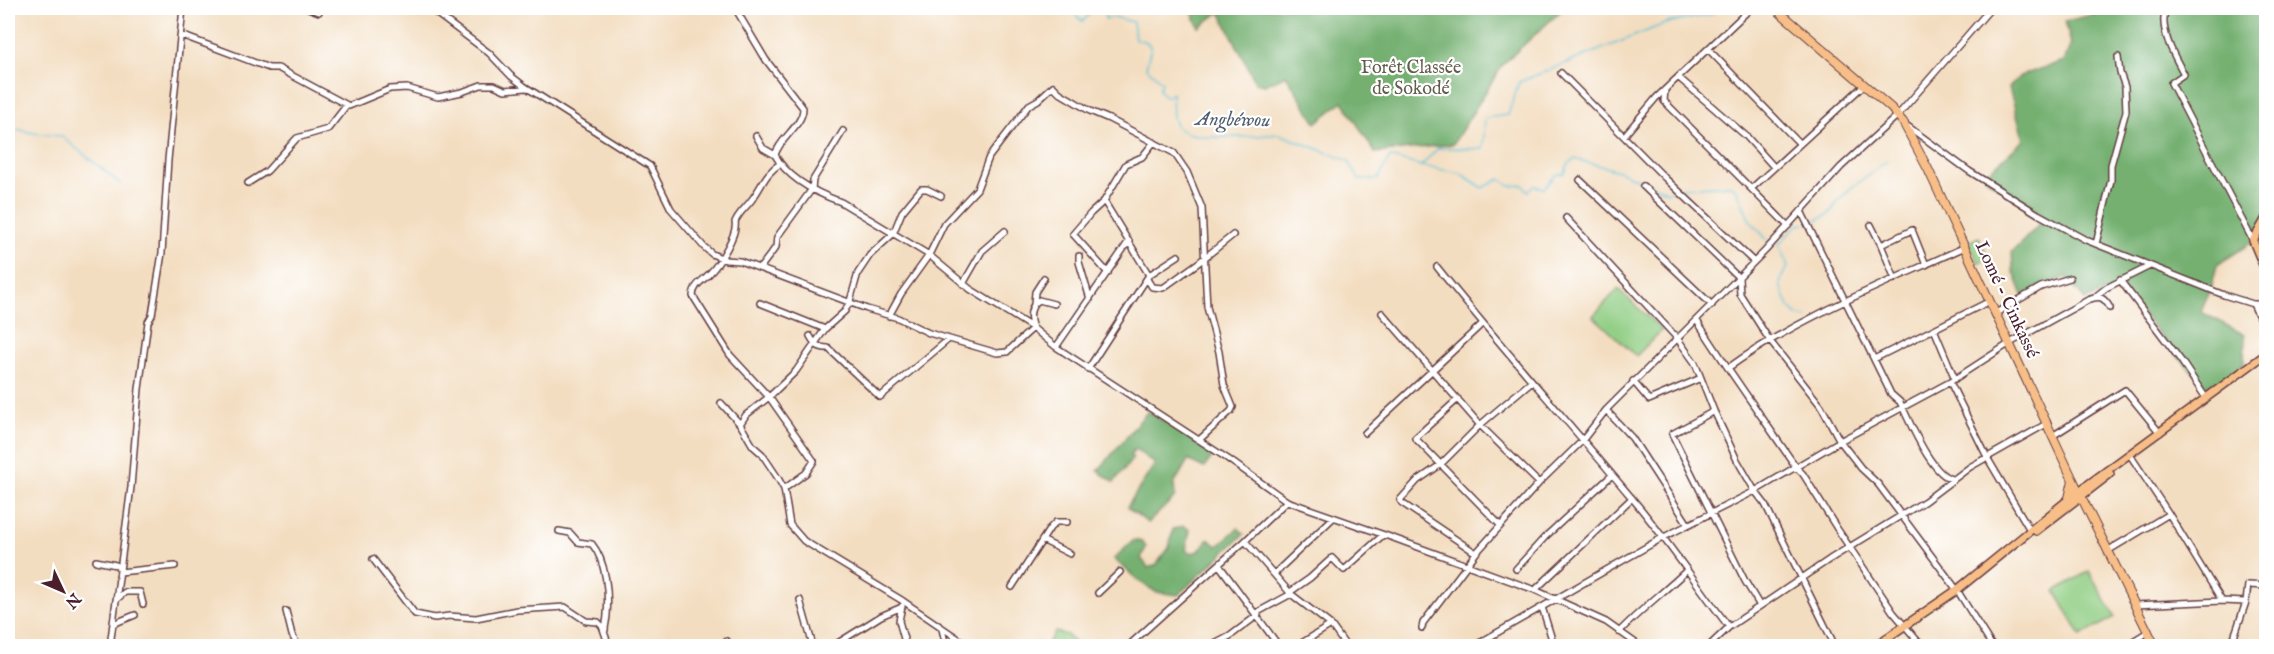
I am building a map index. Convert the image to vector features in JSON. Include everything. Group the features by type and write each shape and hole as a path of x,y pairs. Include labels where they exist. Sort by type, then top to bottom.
{"highway":[{"name":"Lomé - Cinkassé","path":"1775,8 1900,118 1965,247 2073,480 2155,646"},
{"path":"2069,498 2073,480"}],"main road":[{"path":"2266,218 2253,241 2266,272"},
{"path":"2131,456 2266,354"},
{"path":"1875,646 1958,590 2080,493 2266,359"},
{"path":"1997,559 2069,498 2080,493"}],"street":[{"path":"111,646 131,488 139,389 148,322 152,315 162,253 168,160 183,8"},
{"path":"309,8 319,12"},
{"path":"429,8 489,53 511,76 650,166 671,209 712,254 760,268 949,339 997,354 1003,353 1033,328"},
{"path":"735,8 766,60 803,108 801,118 777,146 775,155"},
{"path":"1624,136 1656,98 1751,8"},
{"path":"1422,628 1423,623 1467,564 1500,525 1582,441 1633,381 1739,278 1841,167 1900,118 1991,8"},
{"path":"2166,8 2163,25 2184,74 2171,82 2253,241"},
{"path":"181,35 269,68 278,68 307,82 346,106 353,106 390,89 407,88 438,97 481,85 505,90 528,88"},
{"path":"1708,49 1799,143"},
{"path":"2096,244 2126,111 2125,87 2120,74 2118,57"},
{"path":"1561,73 1665,179 1754,262"},
{"path":"1678,77 1746,136 1774,167"},
{"path":"889,316 929,255 944,224 977,189 988,157 1029,105 1053,86 1060,93 1090,111 1174,153 1196,192 1203,213 1207,306 1218,347 1224,385 1233,407 1232,411 1199,440"},
{"path":"1752,188 1864,86"},
{"path":"1664,100 1665,90"},
{"path":"1656,98 1664,100 1788,226"},
{"path":"248,183 267,171 297,138 328,129 346,106"},
{"path":"1900,118 1979,177 2038,214 2096,244 2224,296 2253,304 2266,304"},
{"path":"760,268 776,247 777,237 812,189 813,180 843,131"},
{"path":"756,136 763,148 775,155 780,164 812,189 841,202 929,255 963,284 993,304 1005,309 1088,369 1199,440 1287,501 1535,590 1606,622 1640,646"},
{"path":"1108,273 1073,234 1104,201 1126,164 1142,157 1154,142"},
{"path":"780,164 766,177 754,197 738,215 735,232 721,258 694,289 693,296 730,355 769,397 814,461 806,473 784,489"},
{"path":"1580,180 1712,305"},
{"path":"1643,186 1739,278 1740,294 1770,341 1821,406 1840,441 1901,515 1958,590 1988,645"},
{"path":"740,424 746,415 796,371 825,329 845,311 858,273 870,255 893,234 902,212 921,189 927,189 941,196"},
{"path":"1104,201 1129,241 1152,287 1163,288 1233,235"},
{"path":"1801,211 1891,394 1900,402 1937,470 1953,479"},
{"path":"1566,218 1677,338 1695,363 1737,460 1771,514 1835,646"},
{"path":"1871,225 1895,279"},
{"path":"1881,245 1912,230 1926,265"},
{"path":"963,284 982,251 1005,231"},
{"path":"1056,347 1129,241"},
{"path":"1728,368 1770,341 1846,302 1965,247"},
{"path":"1079,255 1090,299"},
{"path":"1088,369 1148,277 1178,256"},
{"path":"915,275 930,261 939,264"},
{"path":"1474,646 1481,644 1552,599 1662,538 1755,491 1840,441 1952,381 2010,343 2096,296 2120,280 2150,266"},
{"path":"1437,267 1482,324 1515,359 1531,382 1632,498 1729,627"},
{"path":"1033,328 1030,318 1035,292 1044,278"},
{"path":"1996,313 2041,287 2070,278"},
{"path":"2120,280 2182,362 2206,398"},
{"path":"2096,296 2103,298 2110,308"},
{"path":"1034,306 1039,300 1054,304"},
{"path":"1874,359 1990,301"},
{"path":"760,303 825,329"},
{"path":"2253,304 2266,332"},
{"path":"1382,314 1480,425 1539,483"},
{"path":"1697,321 1803,474 1893,612 1922,646"},
{"path":"1365,434 1482,324"},
{"path":"1934,329 1952,381 1988,459 2030,530"},
{"path":"810,336 814,344 820,348 828,348 880,397 949,339"},
{"path":"1633,381 1649,400 1701,378"},
{"path":"1476,553 1400,500 1417,481 1440,465 1480,425 1531,382"},
{"path":"2054,435 2125,390 2160,433"},
{"path":"1458,399 1415,438 1500,525"},
{"path":"721,403 740,424 784,489 790,525 804,541 969,646"},
{"path":"1606,410 1632,438 1688,524"},
{"path":"1714,411 1672,434 1745,581 1760,606"},
{"path":"1709,646 1729,627 1849,547 1947,486 1953,479 2048,423"},
{"path":"2131,456 2222,601"},
{"path":"1516,569 1545,537 1612,475"},
{"path":"1535,590 1632,498"},
{"path":"1128,646 1287,501"},
{"path":"2109,550 2169,514"},
{"path":"1274,574 1333,518"},
{"path":"1012,587 1056,522 1067,522"},
{"path":"559,531 570,533 578,542 592,544 603,563 608,602 605,631 609,646"},
{"path":"1210,646 1230,636 1257,614 1290,593 1332,558 1344,570 1383,535"},
{"path":"1042,540 1070,554"},
{"path":"1245,541 1290,593 1331,625 1346,646"},
{"path":"373,559 415,614 476,618 517,610 565,607 586,621 597,622 605,631"},
{"path":"96,561 117,565 120,571"},
{"path":"1219,565 1279,646"},
{"path":"120,571 175,566"},
{"path":"1619,632 1686,571"},
{"path":"1098,593 1119,572"},
{"path":"2231,646 2246,602 2247,585 2266,586"},
{"path":"117,598 125,592 140,592 143,604"},
{"path":"800,600 813,646"},
{"path":"2135,605 2246,602"},
{"path":"833,646 902,604"},
{"path":"902,604 899,621 906,646"},
{"path":"1542,607 1554,646"},
{"path":"286,611 292,635 298,646"},
{"path":"113,624 135,615"},
{"path":"1297,646 1331,625"},
{"path":"942,628 946,646"},
{"path":"2125,646 2148,632"}],"green space":[{"name":"Forêt Classée de Sokodé","path":"1190,8 1564,8 1503,64 1453,144 1375,153 1343,101 1316,123 1286,75 1265,85 1256,83 1220,12 1199,27"},
{"path":"2108,8 2266,8 2266,233 2217,265 2201,312 2245,335 2244,364 2212,391 2180,359 2119,287 2085,300 2066,277 2023,295 2013,270 2012,252 2037,227 2042,215 1985,178 1986,174 2024,140 2009,88 2020,76 2064,61 2071,44 2065,21 2105,12"},
{"path":"1979,237 1989,258 1979,263 1968,242"},
{"path":"1618,289 1662,330 1636,356 1593,316"},
{"path":"1148,411 1214,454 1204,468 1188,460 1174,484 1175,497 1148,523 1127,507 1155,464 1135,449 1130,455 1133,458 1114,482 1098,471"},
{"path":"1184,526 1190,530 1186,550 1191,553 1199,551 1208,539 1218,546 1238,528 1244,534 1178,595 1156,592 1140,582 1114,559 1134,540 1142,542 1146,547 1141,558 1148,568 1156,565 1169,548 1173,529"},
{"path":"2089,571 2115,617 2081,636 2055,591"},
{"path":"1055,632 1067,635 1077,646 1046,646"}],"waterway":[{"name":"Angbéwou","path":"1067,8 1083,21 1095,8"},
{"name":"Angbéwou","path":"1105,8 1105,19 1114,17 1133,22 1135,39 1147,42 1151,48 1146,67 1162,82 1159,90 1166,97 1172,93 1173,118 1177,127 1186,133 1206,137 1279,134 1349,161 1359,180 1378,179 1390,157 1421,166 1438,148 1483,149 1485,118 1508,115 1519,82 1667,23 1710,15 1719,8"},
{"path":"8,127 61,136 121,184"},
{"path":"1421,166 1460,173 1483,188 1500,179 1510,186 1523,185 1528,191 1534,186 1544,188 1556,175 1565,173 1568,164 1575,159 1619,171 1668,192 1675,190"},
{"path":"1809,223 1828,215 1851,188 1887,161"},
{"path":"1680,188 1731,185 1738,192 1749,219 1769,242"},
{"path":"1774,243 1778,245 1797,225 1805,224"},
{"path":"1779,246 1788,267 1782,276 1780,285 1789,307 1797,315 1807,318"}]}
